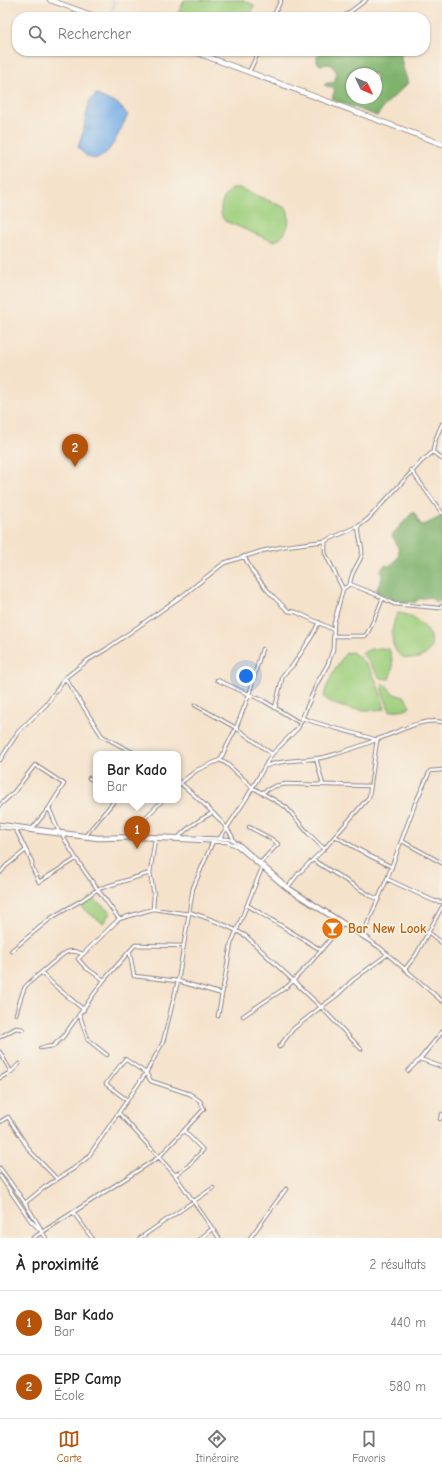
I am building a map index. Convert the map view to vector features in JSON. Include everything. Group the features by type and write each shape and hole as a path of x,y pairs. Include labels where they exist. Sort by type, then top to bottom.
{"highway":[{"path":"50,0 84,12"},
{"path":"206,56 441,142"}],"street":[{"path":"275,12 281,0"},
{"path":"350,12 366,0"},
{"path":"249,72 257,56"},
{"path":"433,452 433,442 439,434 442,424"},
{"path":"433,452 442,459"},
{"path":"0,760 18,732 46,705 65,678 88,660 105,650 186,593 224,563 244,556 286,546 325,541 358,526 368,519 411,472 433,452"},
{"path":"411,472 442,513"},
{"path":"219,840 226,828 232,823 272,754 292,735 300,723 317,683 328,664 333,649 334,623 343,589 350,584 351,575 362,555 358,526"},
{"path":"325,541 325,553 343,589"},
{"path":"244,556 252,571 268,591 288,611 319,622 334,630"},
{"path":"350,584 377,594 394,604 439,608 442,606"},
{"path":"334,636 366,636 370,632 373,619 383,598"},
{"path":"274,708 283,675 293,665 312,636 319,622"},
{"path":"181,782 197,770 220,760 250,695 262,649"},
{"path":"65,678 102,736 130,751"},
{"path":"217,680 250,695 300,723"},
{"path":"195,706 236,728 272,754"},
{"path":"302,718 377,740"},
{"path":"265,766 283,761 316,758 341,752 377,740 417,723 431,720 442,722"},
{"path":"288,886 336,836 367,800 371,786 377,740"},
{"path":"316,758 324,785"},
{"path":"220,760 227,764 252,787 286,807 324,849"},
{"path":"0,806 14,792 35,765 64,784 49,808 36,822 32,829"},
{"path":"363,934 388,879 415,804 430,771 442,770"},
{"path":"89,778 93,780"},
{"path":"261,793 275,786 286,784 371,786"},
{"path":"181,785 212,813 226,828 234,841"},
{"path":"86,836 113,803"},
{"path":"132,836 138,825 160,803"},
{"path":"49,808 59,832"},
{"path":"178,838 183,831 192,824 212,813"},
{"path":"0,826 98,837 132,836 234,841 288,886 363,934 442,1000"},
{"path":"0,826 16,830 98,839 219,840 227,842 237,846 287,888 379,947"},
{"path":"249,827 278,844 260,863"},
{"path":"16,830 39,882 76,859"},
{"path":"63,836 76,859 119,919"},
{"path":"336,836 392,867"},
{"path":"153,909 154,895 150,874 155,840"},
{"path":"25,1203 73,1169 88,1156 146,1073 163,1042 178,981 193,888 213,841"},
{"path":"402,841 442,863"},
{"path":"0,873 6,866 26,850"},
{"path":"313,860 371,896 379,899"},
{"path":"218,1016 231,944 262,868"},
{"path":"11,951 51,918 82,900 98,888 150,874"},
{"path":"388,879 434,901 442,902"},
{"path":"247,905 321,950"},
{"path":"405,969 416,955 442,908"},
{"path":"104,980 86,968 78,959 119,919 153,909 189,913 206,917 246,936 321,1007 361,1049"},
{"path":"243,1016 279,993 293,981 343,924"},
{"path":"428,932 442,943"},
{"path":"40,1048 53,1046 63,1038 104,980 135,946 184,946"},
{"path":"16,1014 25,987 29,982 66,952 74,951 83,954"},
{"path":"129,953 134,976 178,981 222,994"},
{"path":"279,1047 293,1029 336,996 353,980 388,954"},
{"path":"42,973 84,1010"},
{"path":"80,1015 88,1040 107,1056"},
{"path":"0,1037 16,1028 22,1029"},
{"path":"408,1071 442,1032"},
{"path":"0,1052 11,1072"},
{"path":"33,1238 159,1157 204,1109 200,1101 190,1094 151,1080 146,1073 126,1059 106,1084 127,1100"},
{"path":"420,1059 442,1067"},
{"path":"0,1078 11,1072 20,1064"},
{"path":"119,1113 175,1175 219,1238"},
{"path":"440,1119 442,1114"},
{"path":"0,1122 8,1117 30,1151 57,1179"},
{"path":"175,1175 188,1166 203,1150 184,1131"},
{"path":"0,1168 36,1219 46,1238"},
{"path":"0,1176 31,1221 42,1232"},
{"path":"140,1238 213,1188"},
{"path":"250,1238 286,1189"},
{"path":"73,1212 92,1238"},
{"path":"201,1238 212,1229"}],"green space":[{"path":"184,0 242,0 254,5 252,12 179,12"},
{"path":"318,56 401,56 408,83 384,106 377,116 332,99 335,89 324,85 327,83 334,83 337,73 332,65 320,65 317,62"},
{"path":"234,188 239,188 286,208 289,217 288,223 287,228 281,237 272,241 225,221 221,212 222,203 227,194"},
{"path":"412,513 415,513 420,524 424,525 442,516 442,601 436,602 430,597 418,599 416,602 404,602 390,599 376,591 382,578 381,570 385,565 389,566 397,559 399,552 392,535"},
{"path":"398,613 408,615 427,629 431,640 431,648 425,655 413,659 404,657 397,653 393,645 392,631 394,621"},
{"path":"371,649 389,649 391,657 392,668 389,679 380,678 362,653"},
{"path":"352,652 370,670 377,684 385,709 353,709 337,705 324,697 339,662 346,653"},
{"path":"382,684 386,685 390,691 395,694 405,697 410,707 407,709 390,711 383,694"},
{"path":"90,897 111,912 103,923 82,908"}],"water":[{"path":"96,94 118,104 128,115 114,142 108,150 102,156 95,159 87,156 78,147 83,132 89,102"}],"waterway":[{"path":"111,12 114,6 114,2 112,0"}],"place":[{"name":"EPP Camp","path":"75,467"},
{"name":"Bar Kado","path":"137,849"},
{"name":"Bar New Look","path":"332,928"}]}
